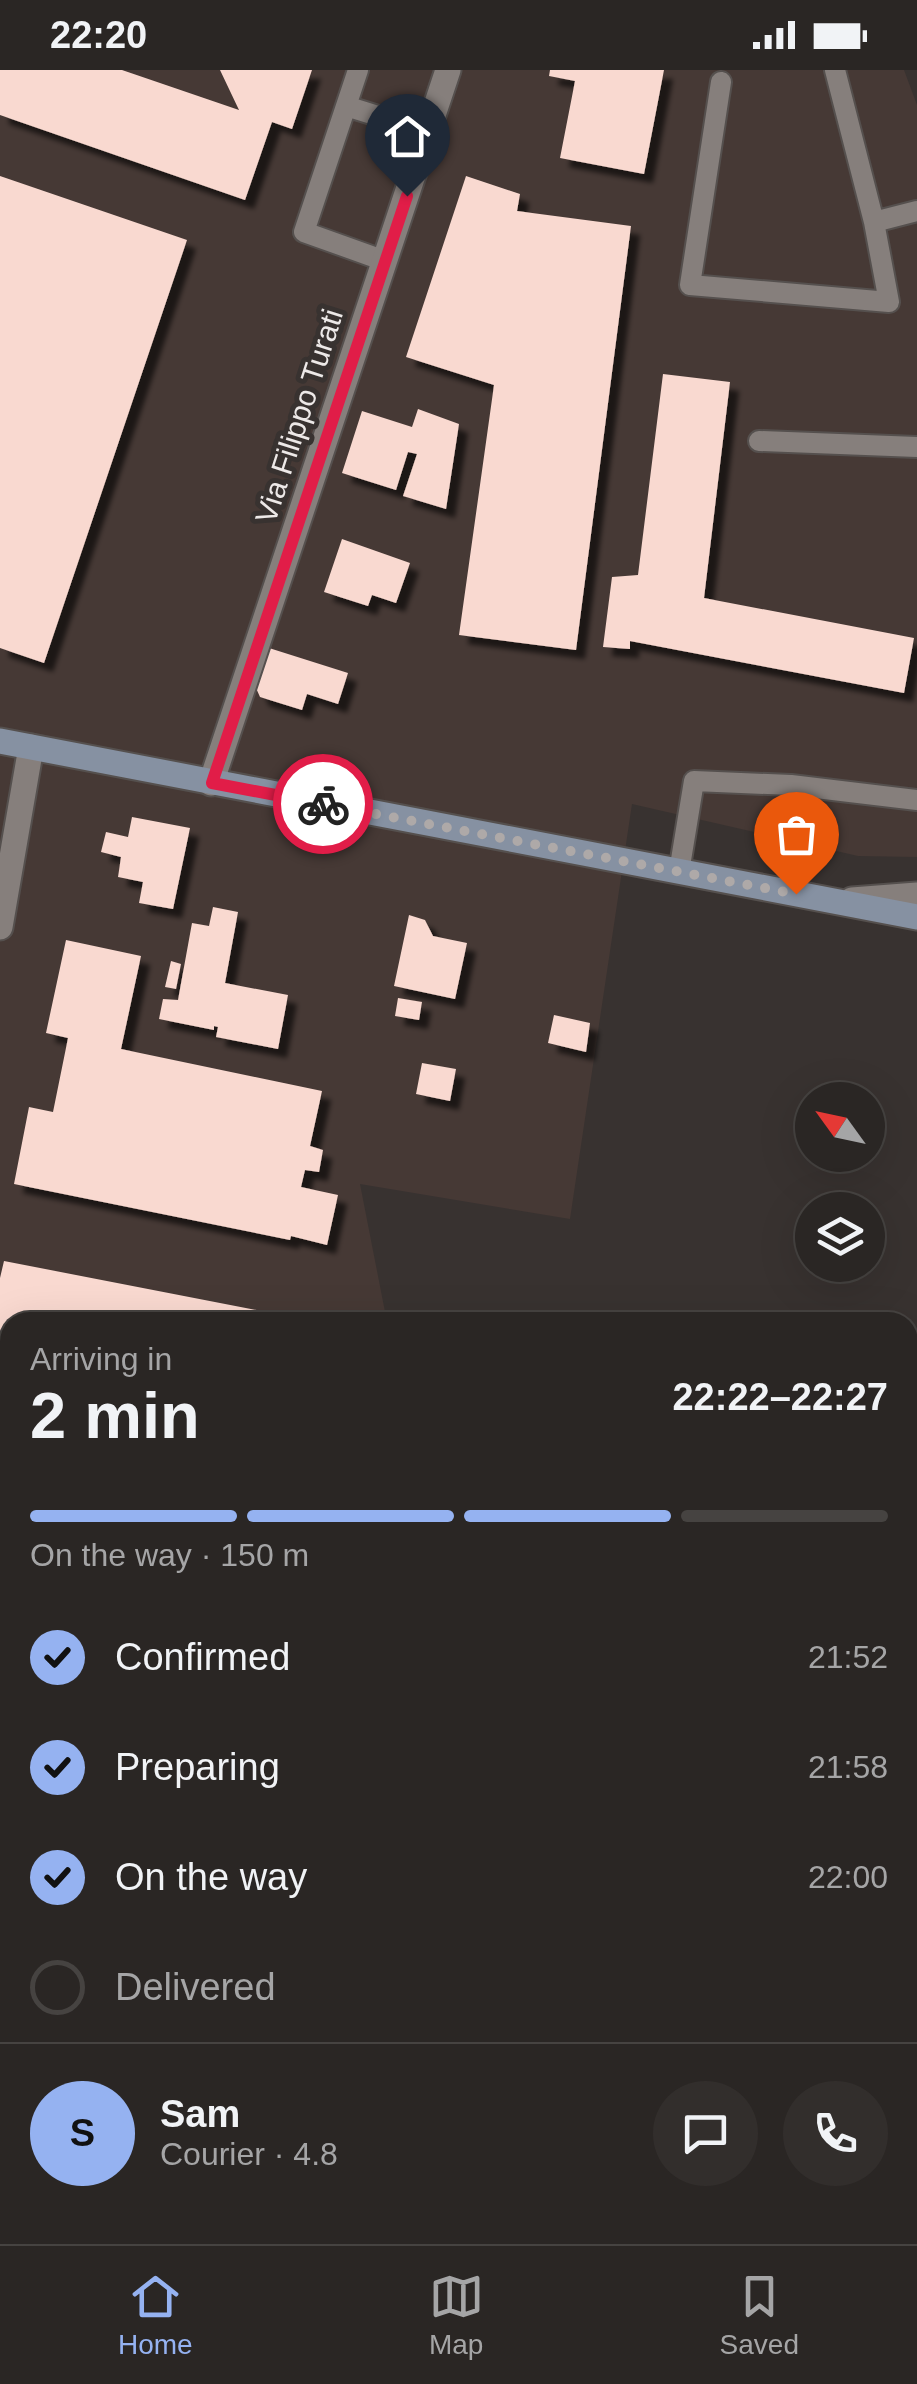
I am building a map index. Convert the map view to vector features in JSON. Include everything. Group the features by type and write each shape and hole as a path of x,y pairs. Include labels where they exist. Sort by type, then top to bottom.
{"street":[{"name":"Via Filippo Turati","path":"212,783 448,70"},
{"path":"0,742 917,918"},
{"path":"0,927 10,811 31,747"},
{"path":"836,902 917,895"}],"lane":[{"path":"358,70 304,232 386,261"},
{"path":"721,82 690,285 889,302 874,222 835,70"},
{"path":"346,106 429,132"},
{"path":"874,222 917,211"},
{"path":"760,442 917,446"},
{"path":"679,872 694,781 792,785 917,800"}],"shaded area":[{"path":"0,70 904,70 917,105 917,857 858,856 632,804 570,1219 360,1184 385,1312 0,1312"}],"building":[{"path":"0,70 122,70 239,110 220,70 312,70 292,129 272,122 245,200 0,115"},
{"path":"550,70 664,70 644,174 560,158 575,81 549,76"},
{"path":"0,176 187,240 44,663 0,648"},
{"path":"466,176 520,194 517,211 631,226 576,650 459,635 494,385 406,357"},
{"path":"663,374 730,382 704,598 914,638 904,693 630,641 630,649 603,647 612,577 638,575"},
{"path":"418,409 459,424 446,509 403,496 417,454 408,452 396,490 342,473 362,411 412,427"},
{"path":"342,539 410,563 396,603 372,595 368,606 324,592"},
{"path":"269,648 348,673 338,704 307,694 302,710 260,697 256,688"},
{"path":"132,817 190,828 173,909 139,903 143,882 118,877 121,857 101,852 106,832 128,837"},
{"path":"213,907 238,912 225,983 288,995 278,1049 216,1037 218,1027 214,1026 214,1030 159,1019 163,999 178,1000 192,923 209,926"},
{"path":"409,915 425,920 433,936 467,943 455,999 394,986"},
{"path":"66,940 141,956 121,1049 322,1091 310,1146 323,1150 319,1172 305,1170 301,1187 338,1195 327,1245 14,1184 29,1107 53,1112 68,1038 46,1033"},
{"path":"171,961 181,964 176,989 165,987"},
{"path":"398,998 422,1002 419,1020 395,1016"},
{"path":"554,1015 590,1023 586,1052 548,1043"},
{"path":"422,1063 456,1069 450,1101 416,1094"},
{"path":"4,1261 267,1312 0,1312"}],"way so far":[{"path":"323,804 796,894"}],"route":[{"path":"323,804 212,783 407,196"}]}
